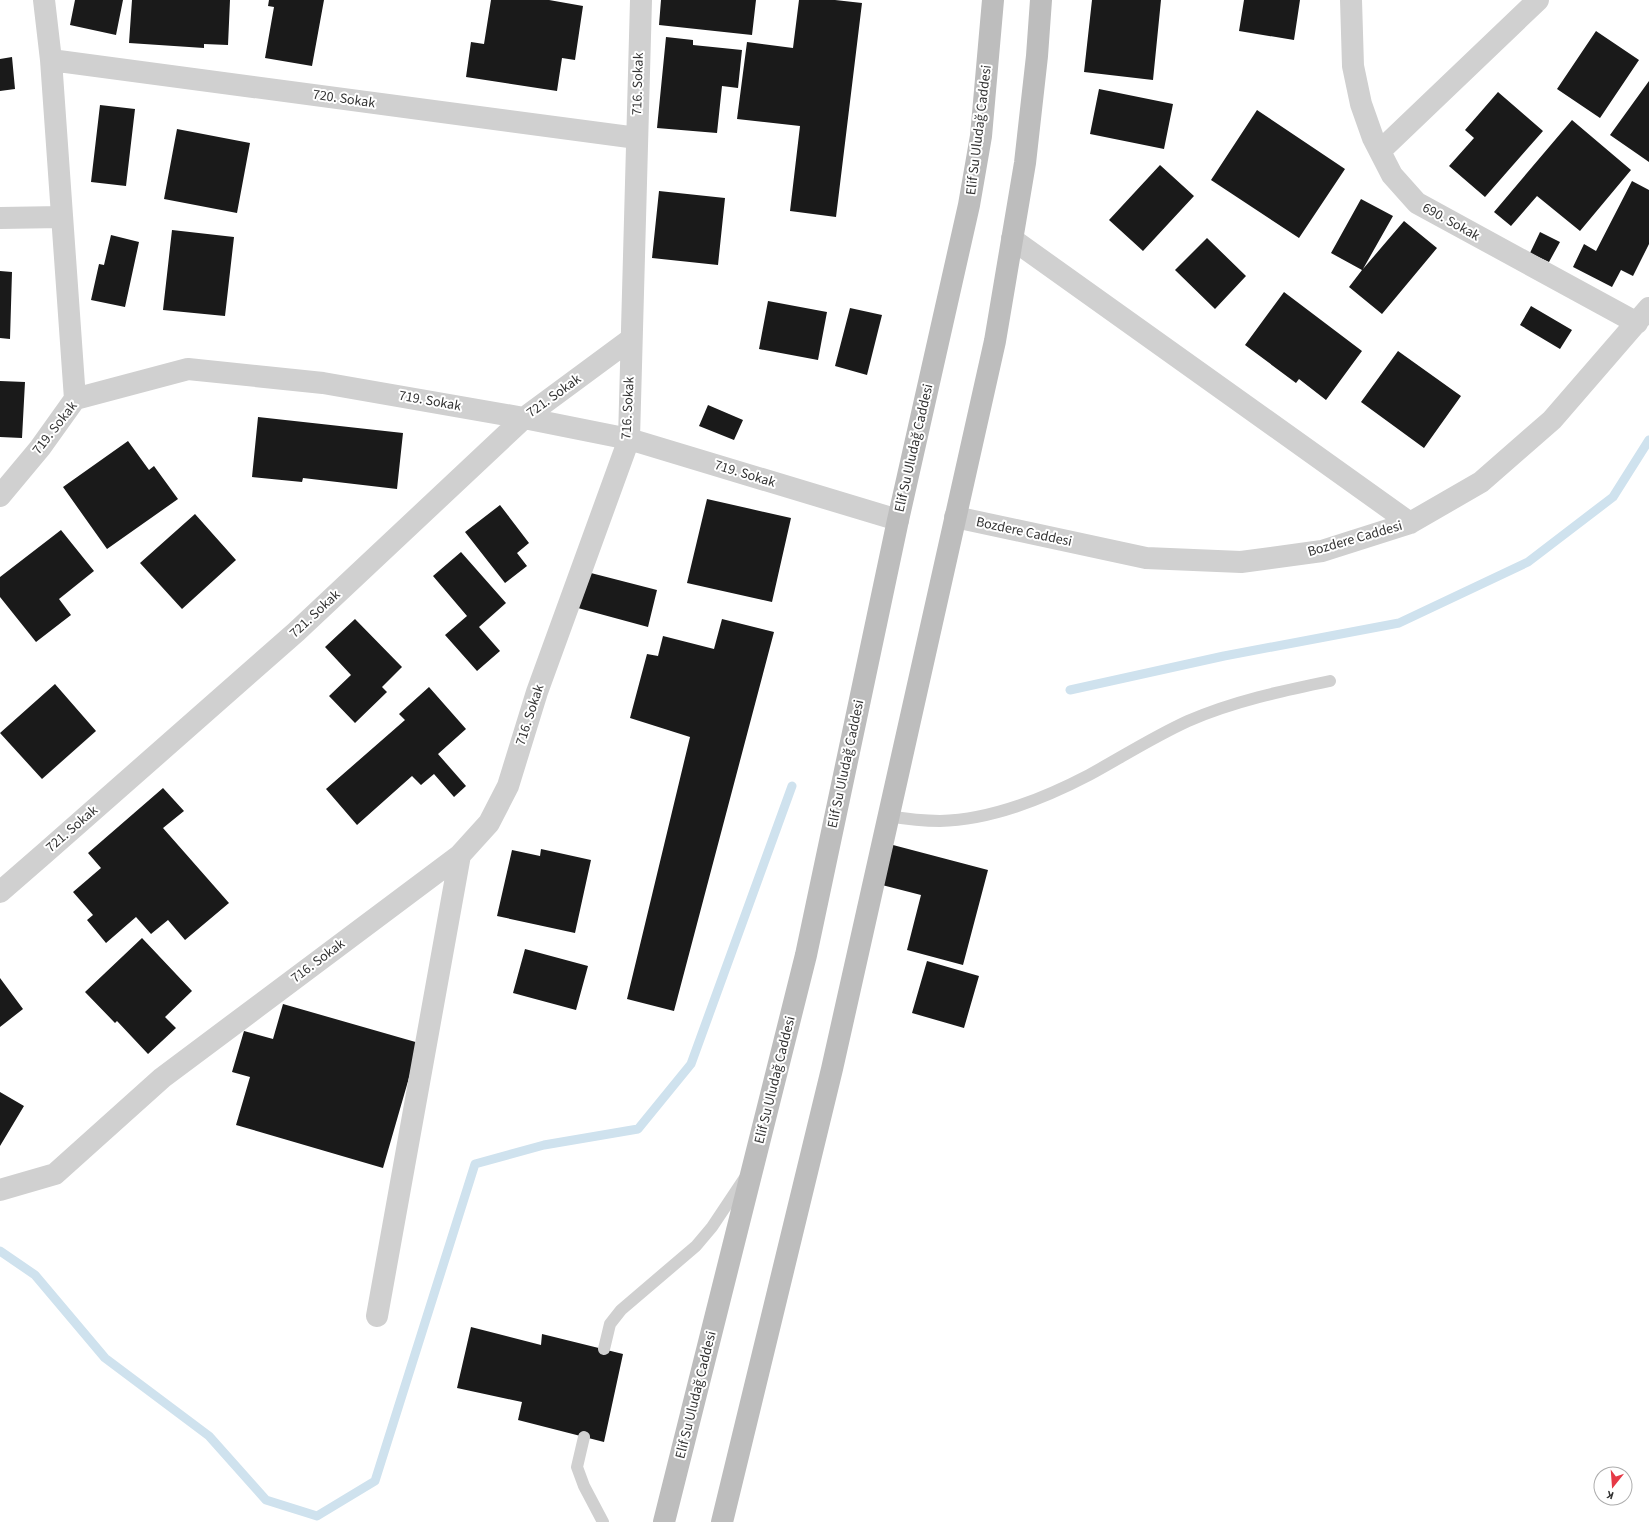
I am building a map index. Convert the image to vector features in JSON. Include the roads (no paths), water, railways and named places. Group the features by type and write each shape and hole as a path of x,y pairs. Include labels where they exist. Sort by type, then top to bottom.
{"main road":[{"name":"Elif Su Uludağ Caddesi","path":"664,1522 806,955 898,520 969,205 981,136 993,0"},
{"path":"722,1522 832,1068 995,341 1026,155 1037,56 1041,0"}],"street":[{"path":"44,0 51,60 75,399"},
{"name":"716. Sokak","path":"0,1190 55,1174 162,1078 460,855 489,823 508,786 537,692 629,439 641,0"},
{"name":"690. Sokak","path":"1352,0 1353,66 1361,104 1373,138 1392,175 1417,203 1643,315"},
{"path":"1380,151 1538,0"},
{"name":"720. Sokak","path":"51,60 637,138"},
{"path":"0,218 62,217"},
{"path":"1012,239 1410,523"},
{"name":"Bozdere Caddesi","path":"956,517 1146,558 1241,562 1322,551 1410,523 1481,482 1552,420 1643,315"},
{"name":"721. Sokak","path":"0,892 296,632 524,418 631,339"},
{"name":"719. Sokak","path":"0,496 40,448 75,399 188,369 323,383 524,418 629,439 898,520"},
{"path":"377,1316 460,855"}],"lane":[{"path":"888,816 917,820 940,821 992,814 1054,791 1087,776 1151,739 1189,721 1261,695 1330,681"},
{"path":"604,1349 610,1324 621,1310 678,1263 700,1242 712,1227 754,1163"},
{"path":"584,1437 577,1467 584,1486 603,1522"}],"waterway":[{"path":"1070,690 1224,656 1399,623 1528,562 1613,497 1649,440"},
{"path":"0,1251 35,1275 105,1358 209,1436 266,1500 317,1516 375,1481 475,1164 544,1145 638,1129 691,1064 792,786"}]}
